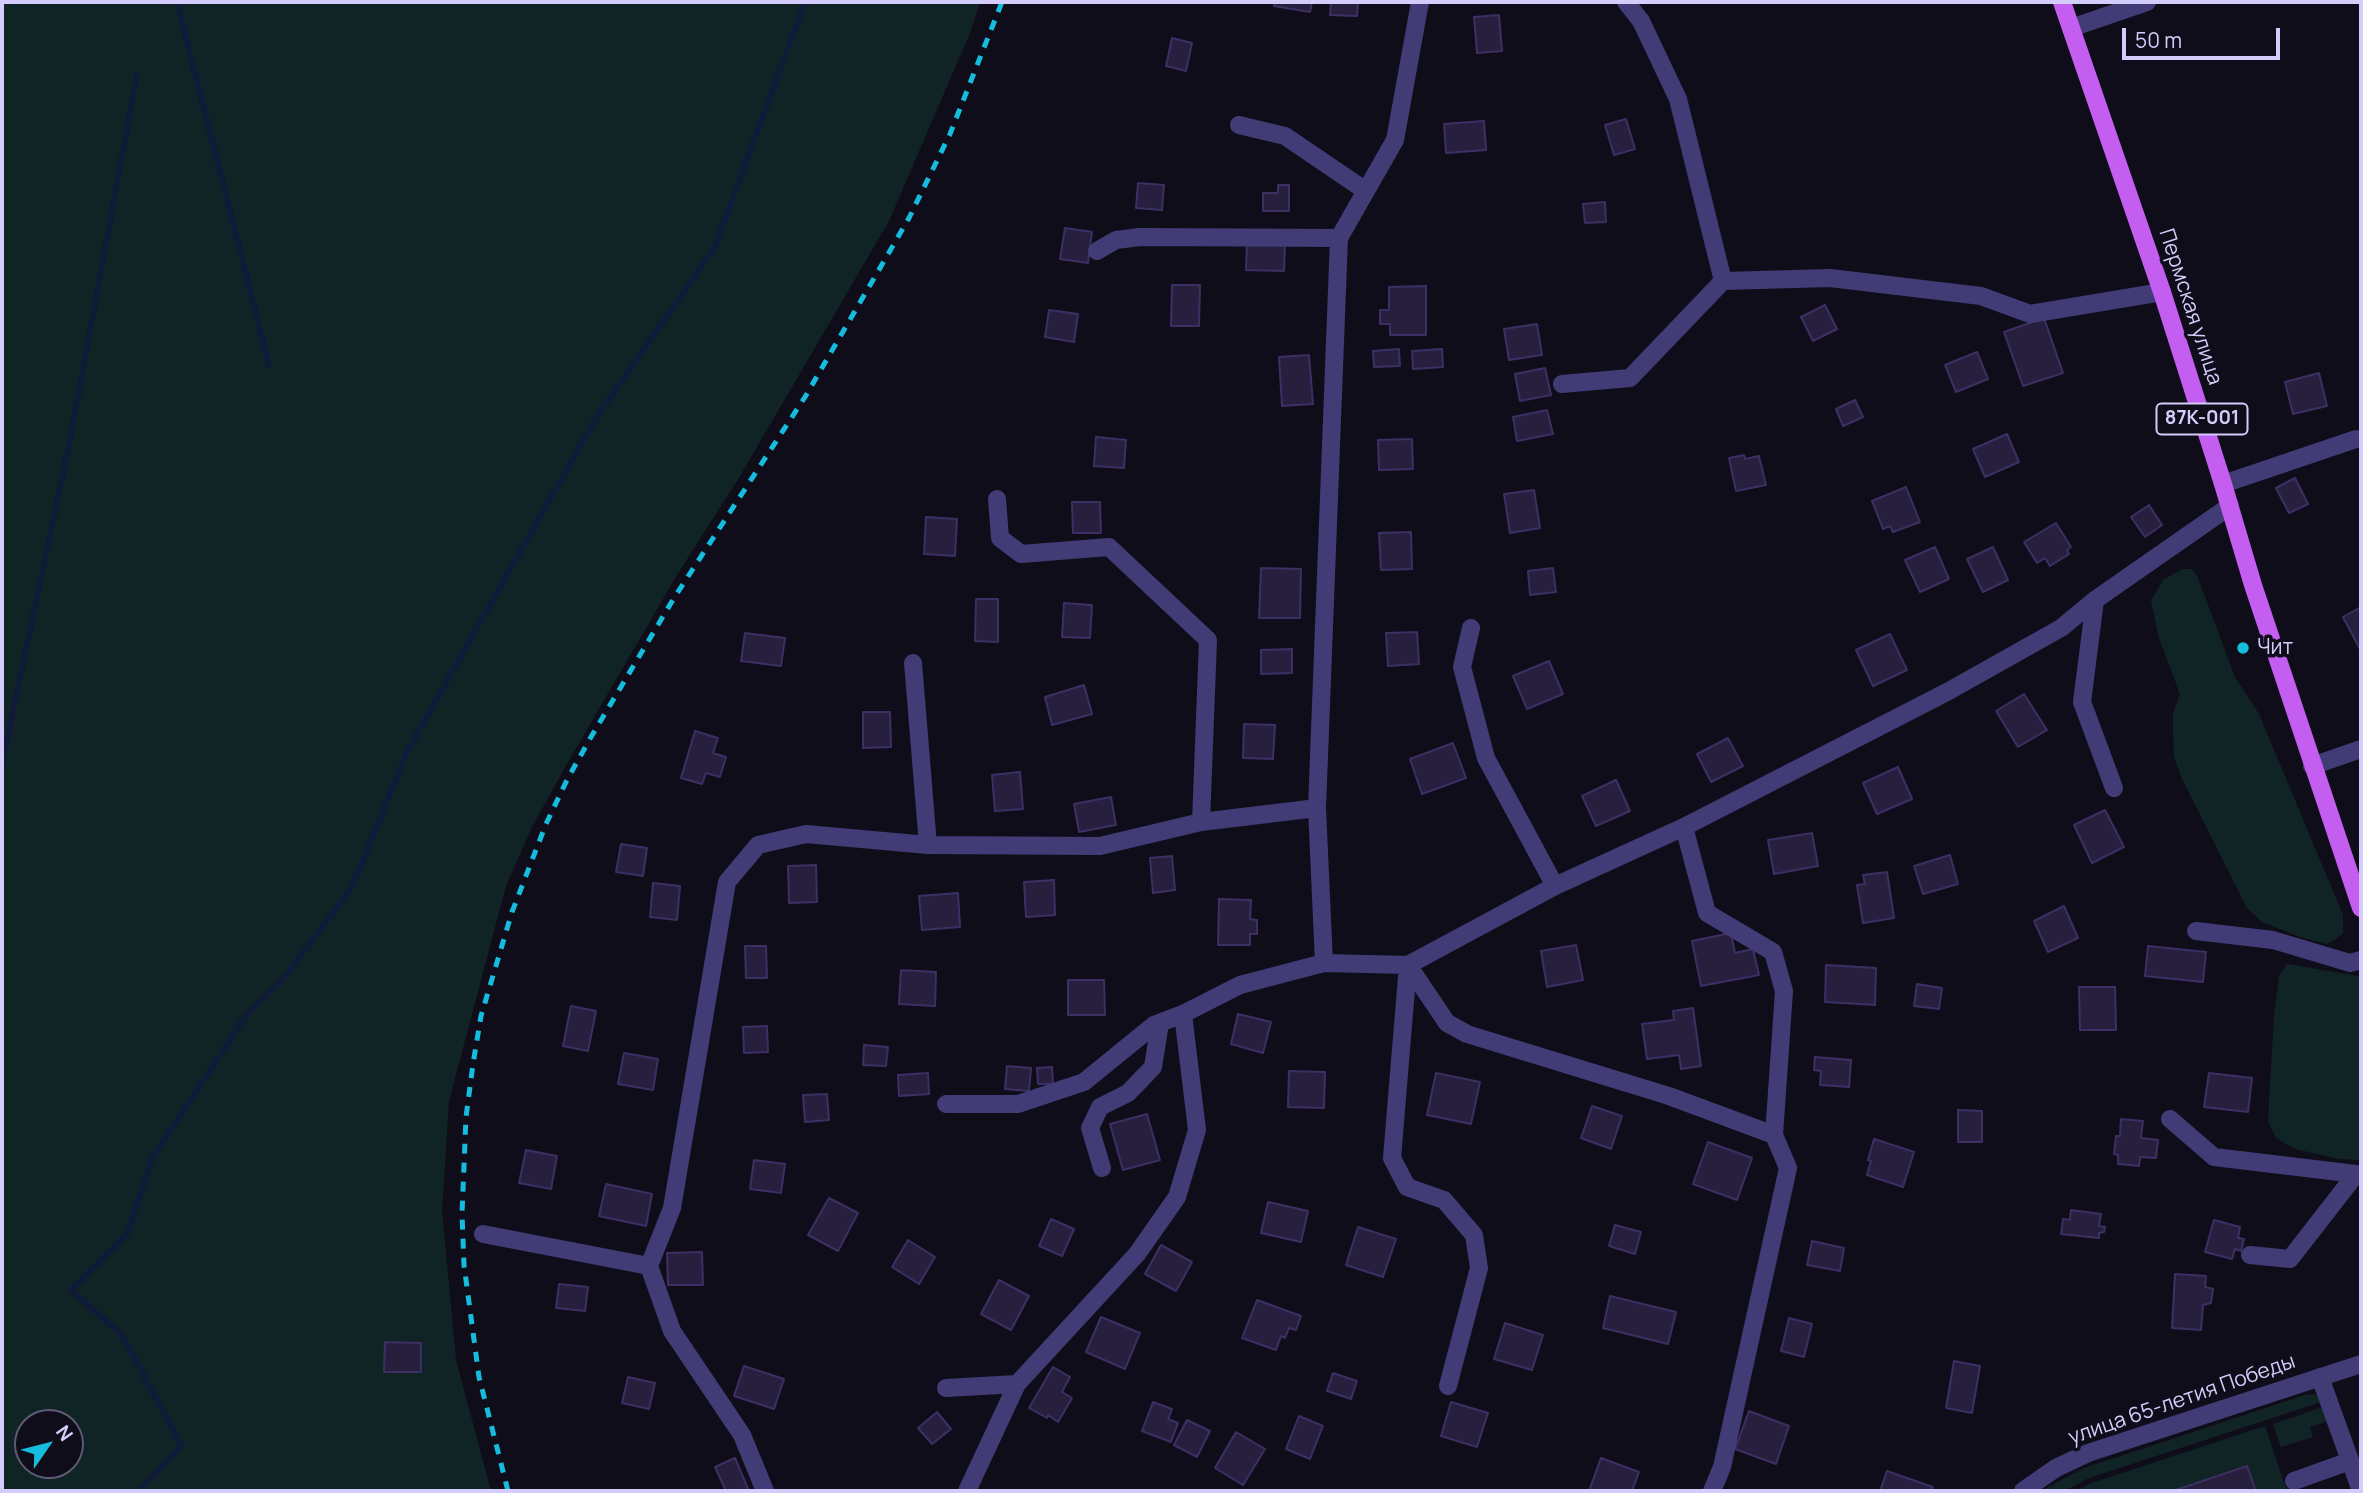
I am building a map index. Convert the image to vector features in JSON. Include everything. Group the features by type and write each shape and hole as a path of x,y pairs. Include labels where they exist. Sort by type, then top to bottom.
{"main road":[{"name":"Пермская улица","path":"2062,2 2162,292 2253,585 2361,908"}],"street":[{"path":"1324,963 1317,808 1339,237 1395,140 1420,2"},
{"path":"1626,2 1640,21 1678,99 1723,281"},
{"path":"2071,28 2147,2"},
{"path":"1239,125 1285,136 1366,191"},
{"path":"1097,251 1116,240 1140,237 1339,237"},
{"path":"1562,384 1630,378 1723,281 1830,278 1981,296 2030,314 2162,292"},
{"path":"2223,484 2356,439"},
{"path":"996,499 1000,538 1021,554 1109,547 1208,640 1201,822"},
{"path":"946,1104 1018,1104 1084,1082 1160,1023 1184,1014 1240,985 1324,963 1408,965 1555,886 1684,827 1947,692 2061,628 2095,600 2230,506"},
{"path":"2095,600 2082,702 2114,788"},
{"path":"1471,628 1462,667 1486,758 1555,886"},
{"path":"913,663 928,845"},
{"path":"2312,766 2361,749"},
{"path":"765,1491 742,1435 672,1331 649,1266 672,1208 727,882 758,845 806,834 928,845 1101,846 1201,822 1317,808"},
{"path":"1684,827 1707,913 1773,952 1784,990 1774,1135 1788,1168 1722,1467 1712,1491"},
{"path":"2196,931 2273,940 2350,963 2361,960"},
{"path":"1408,965 1447,1023 1466,1034 1669,1096 1774,1135"},
{"path":"1408,965 1392,1158 1407,1187 1444,1200 1474,1235 1479,1268 1448,1386"},
{"path":"967,1491 1017,1384 1136,1254 1177,1196 1197,1130 1184,1014"},
{"path":"1102,1168 1090,1128 1100,1107 1128,1093 1153,1067 1160,1023"},
{"path":"2170,1119 2214,1157 2359,1173"},
{"path":"2250,1255 2290,1259 2359,1173"},
{"path":"484,1234 649,1266"},
{"name":"улица 65-летия Победы","path":"2023,1491 2056,1468 2088,1453 2361,1364"},
{"path":"2320,1377 2360,1487"},
{"path":"946,1388 1017,1384"},
{"path":"2344,1443 2361,1437"},
{"path":"2294,1481 2350,1461"}],"green space":[{"path":"2,2 980,2 970,33 889,221 568,762 533,825 506,886 449,1101 442,1211 456,1360 491,1491 2,1491"},
{"path":"2182,569 2192,569 2198,578 2235,677 2259,714 2343,915 2343,934 2327,944 2262,922 2247,908 2182,779 2174,757 2173,730 2173,714 2180,694 2159,638 2151,601 2163,580"},
{"path":"2287,964 2358,976 2361,979 2361,1160 2339,1159 2295,1149 2276,1138 2268,1121 2274,1015 2279,976"},
{"path":"2314,1394 2324,1401 2089,1478 2064,1491 2041,1491 2084,1468"},
{"path":"2323,1407 2331,1420 2310,1427 2313,1437 2281,1447 2273,1424"},
{"path":"2265,1426 2287,1491 2257,1491 2247,1465 2171,1491 2076,1491 2089,1484"}],"building":[{"path":"1275,2 1312,2 1310,12 1274,6"},
{"path":"1331,2 1358,2 1357,16 1330,15"},
{"path":"1499,15 1502,51 1477,53 1474,17"},
{"path":"1172,38 1192,43 1186,71 1166,66"},
{"path":"1626,119 1635,149 1614,155 1605,125"},
{"path":"1484,121 1486,150 1446,153 1444,124"},
{"path":"1138,183 1164,185 1162,210 1136,208"},
{"path":"1278,185 1289,185 1289,211 1263,211 1263,193 1278,193"},
{"path":"1605,202 1606,222 1585,223 1583,204"},
{"path":"1065,228 1092,232 1088,263 1060,259"},
{"path":"1247,243 1285,244 1284,271 1246,270"},
{"path":"1172,285 1200,285 1199,326 1171,326"},
{"path":"1426,286 1426,335 1390,335 1390,324 1380,324 1380,310 1389,310 1389,287"},
{"path":"1825,305 1837,329 1813,341 1801,317"},
{"path":"1049,310 1078,314 1074,342 1045,337"},
{"path":"2044,318 2063,373 2023,386 2004,332"},
{"path":"1537,324 1542,355 1509,360 1504,329"},
{"path":"1399,349 1400,366 1374,367 1373,351"},
{"path":"1442,349 1443,367 1413,369 1412,351"},
{"path":"1977,352 1988,379 1956,392 1945,365"},
{"path":"1309,355 1313,404 1282,406 1279,357"},
{"path":"1545,368 1551,395 1520,401 1515,374"},
{"path":"2319,373 2327,406 2293,414 2285,382"},
{"path":"1855,400 1863,417 1843,426 1836,409"},
{"path":"1547,410 1553,434 1517,441 1513,417"},
{"path":"2007,434 2019,462 1985,477 1973,449"},
{"path":"1096,437 1126,440 1124,468 1094,466"},
{"path":"1412,439 1413,469 1379,470 1378,440"},
{"path":"1744,455 1745,459 1759,456 1766,485 1736,491 1729,458"},
{"path":"2295,478 2308,504 2289,513 2276,488"},
{"path":"1906,487 1920,522 1893,532 1890,526 1883,529 1872,501"},
{"path":"1534,490 1540,528 1510,533 1504,494"},
{"path":"1072,502 1100,502 1101,533 1073,533"},
{"path":"2149,505 2162,525 2145,537 2131,517"},
{"path":"926,517 957,519 955,556 924,554"},
{"path":"2056,523 2071,547 2067,550 2069,554 2050,566 2045,558 2037,563 2024,542"},
{"path":"1411,532 1412,569 1381,570 1379,533"},
{"path":"1935,547 1949,579 1920,592 1905,560"},
{"path":"1993,547 2008,580 1983,592 1967,559"},
{"path":"1261,568 1301,569 1300,618 1259,618"},
{"path":"1553,568 1556,592 1530,595 1528,571"},
{"path":"976,599 998,599 998,642 975,641"},
{"path":"1064,603 1092,605 1090,638 1062,637"},
{"path":"2361,607 2361,651 2343,617"},
{"path":"1417,632 1419,664 1388,666 1386,633"},
{"path":"745,633 785,638 781,666 741,661"},
{"path":"1890,634 1907,670 1873,686 1856,650"},
{"path":"1292,649 1292,673 1261,674 1261,650"},
{"path":"1549,661 1563,694 1527,709 1513,676"},
{"path":"1084,685 1092,714 1052,725 1045,697"},
{"path":"2024,694 2047,730 2018,747 1996,711"},
{"path":"863,712 890,712 891,747 863,748"},
{"path":"1244,724 1275,725 1273,759 1243,758"},
{"path":"695,731 718,738 713,753 726,757 720,777 706,773 702,784 681,778"},
{"path":"1728,738 1743,766 1711,782 1697,754"},
{"path":"1453,743 1466,778 1422,794 1410,759"},
{"path":"1898,767 1912,799 1877,814 1863,783"},
{"path":"1020,772 1023,809 995,811 992,775"},
{"path":"1616,780 1630,811 1596,826 1582,796"},
{"path":"1111,797 1116,825 1079,832 1074,804"},
{"path":"2105,810 2124,847 2092,863 2074,825"},
{"path":"1812,833 1818,866 1774,874 1768,840"},
{"path":"621,844 647,848 643,876 616,872"},
{"path":"1950,855 1958,884 1923,894 1914,866"},
{"path":"1172,856 1175,890 1153,893 1150,858"},
{"path":"816,865 817,902 789,903 788,866"},
{"path":"1887,872 1894,918 1863,923 1857,885 1865,884 1863,875"},
{"path":"1054,880 1055,915 1026,917 1024,882"},
{"path":"653,883 680,886 677,920 650,917"},
{"path":"958,893 960,927 922,930 919,896"},
{"path":"1219,899 1251,900 1250,919 1257,920 1257,934 1250,934 1250,945 1218,945"},
{"path":"2064,906 2078,938 2048,952 2034,921"},
{"path":"1731,933 1735,953 1753,949 1759,975 1701,986 1692,941"},
{"path":"1576,945 1583,980 1547,987 1541,951"},
{"path":"745,946 766,946 767,978 746,978"},
{"path":"2148,946 2206,952 2203,982 2145,976"},
{"path":"1826,965 1876,968 1875,1005 1825,1002"},
{"path":"901,970 936,972 935,1006 899,1004"},
{"path":"1068,980 1104,980 1105,1015 1068,1015"},
{"path":"1917,984 1942,988 1939,1009 1914,1006"},
{"path":"2079,987 2115,987 2116,1030 2080,1030"},
{"path":"571,1006 596,1011 588,1051 563,1046"},
{"path":"1693,1008 1701,1066 1681,1069 1679,1055 1647,1059 1642,1024 1674,1020 1673,1011"},
{"path":"1238,1014 1271,1022 1263,1053 1231,1044"},
{"path":"767,1026 768,1052 744,1053 743,1027"},
{"path":"864,1045 888,1047 886,1066 863,1065"},
{"path":"624,1053 658,1059 653,1090 618,1084"},
{"path":"1815,1057 1851,1060 1849,1087 1820,1085 1821,1071 1814,1070"},
{"path":"1007,1066 1031,1068 1029,1091 1005,1089"},
{"path":"1052,1067 1053,1084 1038,1084 1037,1068"},
{"path":"1289,1071 1325,1072 1324,1108 1288,1107"},
{"path":"928,1073 929,1094 899,1096 898,1075"},
{"path":"1436,1073 1480,1082 1471,1124 1427,1115"},
{"path":"2209,1073 2252,1078 2248,1112 2204,1107"},
{"path":"827,1094 829,1120 805,1122 803,1095"},
{"path":"1592,1106 1622,1116 1611,1149 1581,1138"},
{"path":"1958,1110 1982,1111 1982,1142 1958,1142"},
{"path":"1147,1114 1160,1160 1123,1170 1110,1124"},
{"path":"2121,1119 2143,1121 2141,1138 2158,1140 2156,1158 2140,1157 2139,1166 2118,1164 2118,1155 2114,1154 2116,1136 2120,1136"},
{"path":"1874,1139 1914,1152 1903,1187 1867,1175"},
{"path":"1708,1142 1752,1158 1737,1200 1693,1184"},
{"path":"526,1150 557,1156 551,1189 519,1183"},
{"path":"754,1160 785,1164 781,1193 750,1189"},
{"path":"606,1184 652,1194 646,1226 599,1216"},
{"path":"829,1198 858,1213 838,1251 808,1235"},
{"path":"1268,1202 1308,1211 1301,1242 1261,1233"},
{"path":"2071,1210 2101,1214 2099,1226 2105,1227 2104,1232 2099,1233 2099,1238 2061,1234 2063,1219 2070,1220"},
{"path":"1051,1219 1074,1229 1062,1256 1039,1246"},
{"path":"2214,1220 2240,1227 2238,1238 2244,1239 2241,1251 2235,1249 2232,1259 2205,1252"},
{"path":"1615,1225 1641,1232 1635,1254 1609,1246"},
{"path":"1358,1227 1396,1239 1383,1277 1346,1265"},
{"path":"908,1240 935,1257 919,1284 892,1267"},
{"path":"1812,1241 1844,1248 1840,1271 1807,1265"},
{"path":"1161,1245 1192,1262 1176,1291 1145,1274"},
{"path":"702,1252 703,1285 668,1285 667,1253"},
{"path":"2175,1274 2206,1276 2205,1287 2213,1289 2211,1303 2203,1305 2201,1330 2172,1328"},
{"path":"999,1280 1029,1296 1011,1330 981,1314"},
{"path":"559,1284 588,1287 585,1311 556,1308"},
{"path":"1610,1296 1676,1312 1668,1344 1603,1328"},
{"path":"1257,1300 1301,1316 1296,1330 1289,1328 1285,1338 1281,1336 1276,1350 1242,1338"},
{"path":"1101,1317 1140,1333 1125,1369 1086,1352"},
{"path":"1789,1318 1812,1324 1804,1357 1781,1351"},
{"path":"1505,1323 1543,1335 1532,1370 1494,1359"},
{"path":"385,1342 421,1343 421,1372 384,1372"},
{"path":"1954,1361 1980,1366 1972,1413 1946,1408"},
{"path":"744,1366 784,1379 774,1409 734,1396"},
{"path":"1053,1367 1070,1377 1062,1392 1072,1398 1058,1422 1029,1408"},
{"path":"1333,1373 1357,1381 1351,1399 1327,1391"},
{"path":"628,1377 655,1383 649,1409 622,1403"},
{"path":"1153,1402 1172,1409 1168,1419 1178,1423 1171,1442 1142,1431"},
{"path":"1451,1402 1488,1413 1477,1447 1441,1436"},
{"path":"1749,1411 1789,1426 1776,1464 1735,1449"},
{"path":"937,1412 951,1429 932,1444 918,1428"},
{"path":"1299,1416 1323,1426 1310,1459 1286,1449"},
{"path":"1187,1420 1210,1431 1197,1457 1174,1445"},
{"path":"1236,1432 1265,1449 1243,1485 1215,1468"},
{"path":"735,1458 749,1491 726,1491 715,1467"},
{"path":"1601,1458 1639,1472 1632,1491 1589,1491"},
{"path":"2247,1466 2256,1491 2173,1491"},
{"path":"1887,1471 1933,1487 1931,1491 1880,1491"}],"waterway":[{"path":"177,2 269,365"},
{"path":"139,1491 181,1446 123,1336 71,1290 127,1234 152,1158 246,1015 285,977 352,887 408,750 597,416 714,249 805,2"},
{"path":"2,764 70,440 137,74"}],"railway":[{"path":"508,1491 479,1377 464,1265 462,1214 466,1117 473,1064 481,1016 512,912 546,824 591,737 674,598 805,397 909,218 950,134 1002,2"}],"place":[{"name":"Чит","path":"2243,648"}]}
